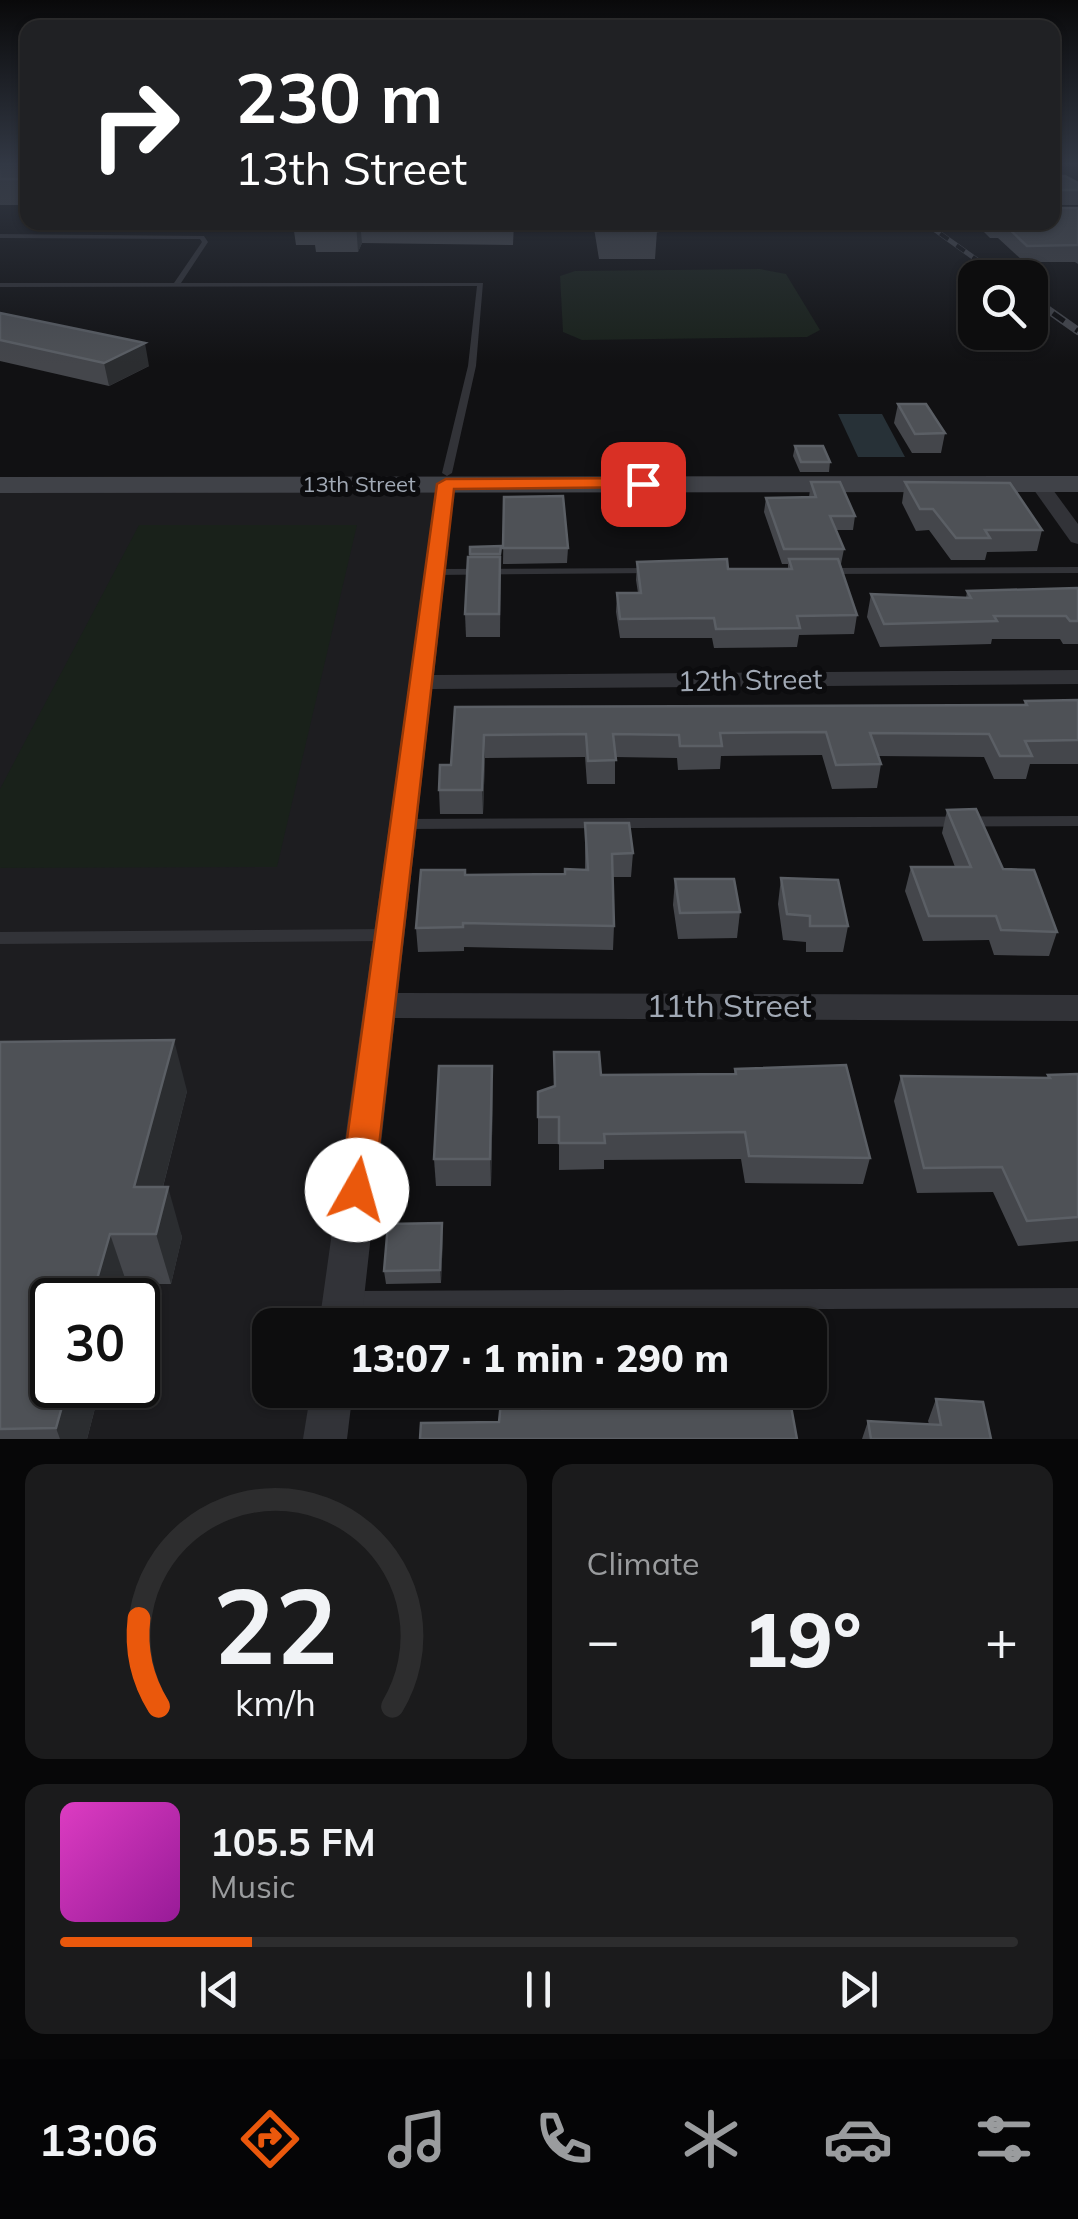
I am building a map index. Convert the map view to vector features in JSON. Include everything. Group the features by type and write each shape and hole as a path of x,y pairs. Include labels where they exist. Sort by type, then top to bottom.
{"street":[{"name":"13th Street","path":"0,485 446,478 1078,484"},
{"path":"342,1308 446,478"},
{"path":"1038,484 1078,538"},
{"name":"12th Street","path":"421,682 1078,677"},
{"name":"11th Street","path":"380,1005 1078,1008"},
{"path":"325,1439 329,1408"}],"lane":[{"path":"172,230 202,237 205,242 176,285"},
{"path":"0,236 202,237"},
{"path":"0,285 481,284 472,366 446,478"},
{"path":"805,571 1078,570"},
{"path":"435,572 669,572"},
{"path":"403,824 1078,821"},
{"path":"0,938 389,935"},
{"path":"587,1308 1078,1298"}],"shaded area":[{"path":"760,269 786,274 820,330 807,337 582,340 563,332 560,276 575,271"},
{"path":"838,414 882,414 905,457 858,457"},
{"path":"446,484 342,1308 252,1308 252,1408 329,1408 325,1439 0,1439 0,485"},
{"path":"139,525 357,525 277,867 0,868 0,789"}],"building":[{"path":"1010,230 1078,230 1078,245 1027,246"},
{"path":"0,313 145,343 104,363 0,340"},
{"path":"898,404 926,404 945,433 915,434"},
{"path":"795,446 823,446 830,462 801,462"},
{"path":"811,482 840,482 855,516 830,516 844,549 784,549 766,498 816,497"},
{"path":"905,482 1010,483 1042,530 985,530 990,538 956,538 933,509 920,509"},
{"path":"563,496 568,548 503,548 504,497"},
{"path":"501,546 500,554 470,554 470,547"},
{"path":"468,557 500,557 499,614 465,614"},
{"path":"727,559 728,569 792,569 789,559 838,559 857,615 797,616 800,628 716,629 714,618 620,619 617,593 641,593 637,562"},
{"path":"1077,588 1078,621 1070,621 1066,616 994,616 997,621 884,624 871,594 971,598 967,591"},
{"path":"1078,700 1078,740 1025,741 1032,756 1000,756 989,734 870,733 881,764 836,765 826,732 720,733 722,746 680,746 679,735 613,734 616,760 588,761 586,734 484,735 482,790 439,790 440,765 451,765 455,707 1027,705 1025,701"},
{"path":"976,809 1003,869 1034,870 1057,932 1001,930 996,916 929,916 911,867 971,867 947,810"},
{"path":"585,823 629,823 633,853 612,854 614,926 463,923 463,927 416,928 421,870 465,870 465,875 565,874 565,869 588,870"},
{"path":"781,878 838,880 848,926 810,926 810,916 787,914"},
{"path":"675,879 734,879 740,912 680,913"},
{"path":"174,1040 134,1187 168,1187 156,1234 110,1234 97,1278 30,1278 30,1408 62,1408 56,1428 0,1429 0,1042"},
{"path":"554,1052 599,1052 601,1075 736,1074 735,1069 846,1065 870,1158 749,1156 745,1132 604,1134 605,1143 559,1143 559,1117 538,1117 538,1092 555,1086"},
{"path":"439,1066 492,1066 490,1159 434,1159"},
{"path":"1078,1074 1078,1217 1027,1221 1002,1167 924,1168 901,1076 1050,1078 1048,1075"},
{"path":"442,1223 440,1270 384,1271 388,1224"},
{"path":"936,1399 983,1402 991,1439 871,1439 868,1421 941,1425"},
{"path":"500,1408 791,1408 797,1439 420,1439 421,1423 499,1422"}],"railway":[{"path":"935,230 977,260"},
{"path":"1048,310 1078,331"}],"route":[{"path":"357,1190 446,484 643,484"}]}
